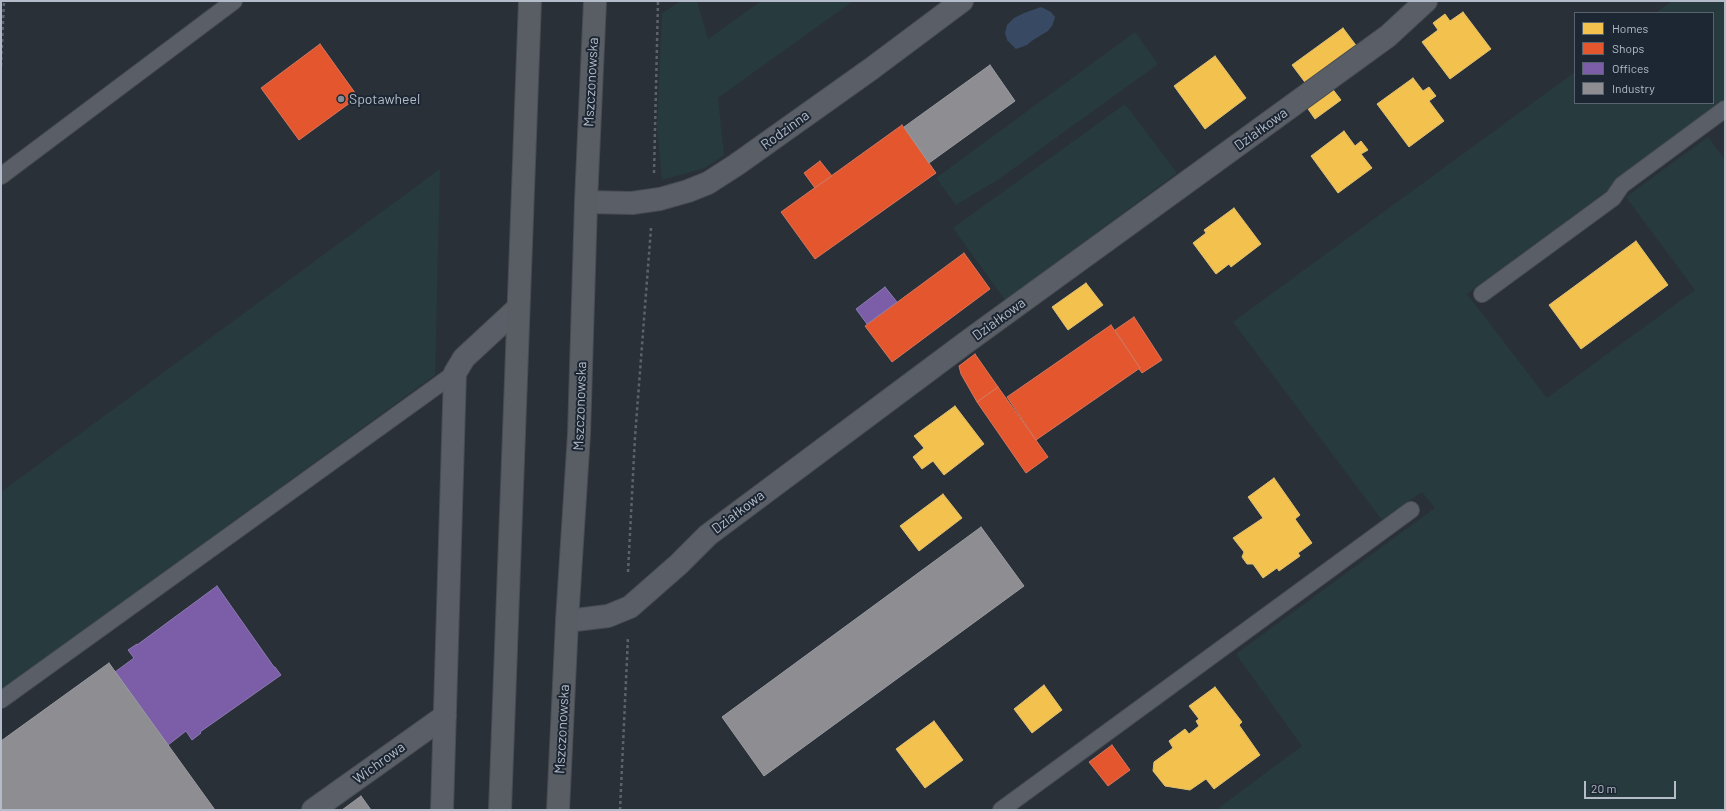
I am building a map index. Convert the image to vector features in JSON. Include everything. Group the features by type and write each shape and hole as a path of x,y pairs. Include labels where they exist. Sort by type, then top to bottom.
{"main road":[{"path":"500,810 530,1"},
{"name":"Mszczonowska","path":"558,810 567,621 579,434 586,202 595,1"}],"street":[{"name":"Rodzinna","path":"586,202 632,203 653,200 688,192 708,183 736,165 870,69 962,1"},
{"name":"Działkowa","path":"567,621 608,616 630,606 679,564 708,535 968,341 1388,36 1426,1"},
{"path":"442,810 455,373 464,358 518,308"},
{"name":"Wichrowa","path":"313,810 445,716"}],"lane":[{"path":"1,176 234,1"},
{"path":"1482,294 1613,198 1622,185 1725,109"},
{"path":"1,700 455,373"},
{"path":"1001,810 1411,510"}],"path":[{"path":"1,66 4,1"},
{"path":"620,810 630,606 628,590 635,436 653,200 658,1"}],"green space":[{"path":"681,1 697,1 708,39 761,1 853,1 718,98 724,155 705,168 662,180 657,128 662,13"},
{"path":"1672,1 1725,1 1725,104 1467,294 1547,398 1695,290 1626,197 1708,137 1725,160 1725,810 1216,810 1302,746 1236,654 1435,508 1422,492 1382,520 1233,322 1574,73 1574,104 1714,104 1714,12 1656,12"},
{"path":"1135,32 1158,64 999,179 956,205 936,178"},
{"path":"1125,104 1177,173 1005,300 953,228"},
{"path":"440,169 435,375 1,690 1,492"}],"water":[{"path":"1041,7 1051,12 1055,17 1052,26 1048,31 1027,45 1016,49 1007,40 1005,33 1007,25 1014,18"}],"building: Homes":[{"path":"1463,12 1491,49 1450,79 1422,42 1438,30 1433,23 1445,14 1450,21"},
{"path":"1343,28 1358,48 1307,85 1292,65"},
{"path":"1215,56 1246,98 1205,129 1174,86"},
{"path":"1413,78 1423,91 1429,87 1436,96 1429,101 1444,121 1409,147 1377,104"},
{"path":"1331,87 1341,100 1315,119 1306,106"},
{"path":"1344,131 1355,146 1361,141 1368,150 1361,154 1372,168 1338,193 1311,156"},
{"path":"1234,208 1261,244 1231,267 1229,264 1216,274 1193,243 1206,233 1204,230"},
{"path":"1636,241 1668,285 1581,349 1549,305"},
{"path":"1086,283 1103,305 1068,330 1052,307"},
{"path":"955,406 984,444 944,475 933,461 922,469 913,457 924,448 914,436"},
{"path":"1274,478 1300,515 1295,519 1312,543 1298,553 1300,556 1279,571 1277,568 1263,578 1253,564 1247,564 1242,557 1244,552 1233,538 1263,518 1248,497"},
{"path":"943,494 962,518 919,551 900,526"},
{"path":"1044,685 1062,710 1032,733 1014,709"},
{"path":"1215,687 1242,722 1239,725 1260,755 1214,789 1206,779 1190,790 1165,786 1153,771 1154,762 1173,748 1169,741 1185,729 1189,734 1199,726 1196,721 1199,719 1189,706"},
{"path":"934,721 963,760 925,788 896,749"}],"building: Shops":[{"path":"320,44 358,97 299,140 261,88"},
{"path":"902,125 936,173 815,259 781,212"},
{"path":"820,161 832,176 815,188 804,173"},
{"path":"964,253 990,289 892,362 865,326"},
{"path":"1134,317 1162,360 1142,373 1115,330"},
{"path":"1111,325 1140,368 1036,440 1007,397"},
{"path":"975,354 998,387 977,402 961,374 959,366"},
{"path":"998,387 1048,457 1026,473 977,402"},
{"path":"1112,745 1130,770 1108,786 1089,762"}],"building: Offices":[{"path":"885,287 897,302 867,324 856,309"},
{"path":"217,586 281,675 200,732 201,733 192,740 186,731 168,745 115,672 134,658 128,650"}],"building: Industry":[{"path":"990,65 1015,101 929,163 904,127"},
{"path":"981,527 1024,586 764,776 722,717"},
{"path":"109,663 215,810 1,810 1,741"},
{"path":"361,796 371,810 342,810"}],"place":[{"name":"Spotawheel","path":"341,99"}]}
